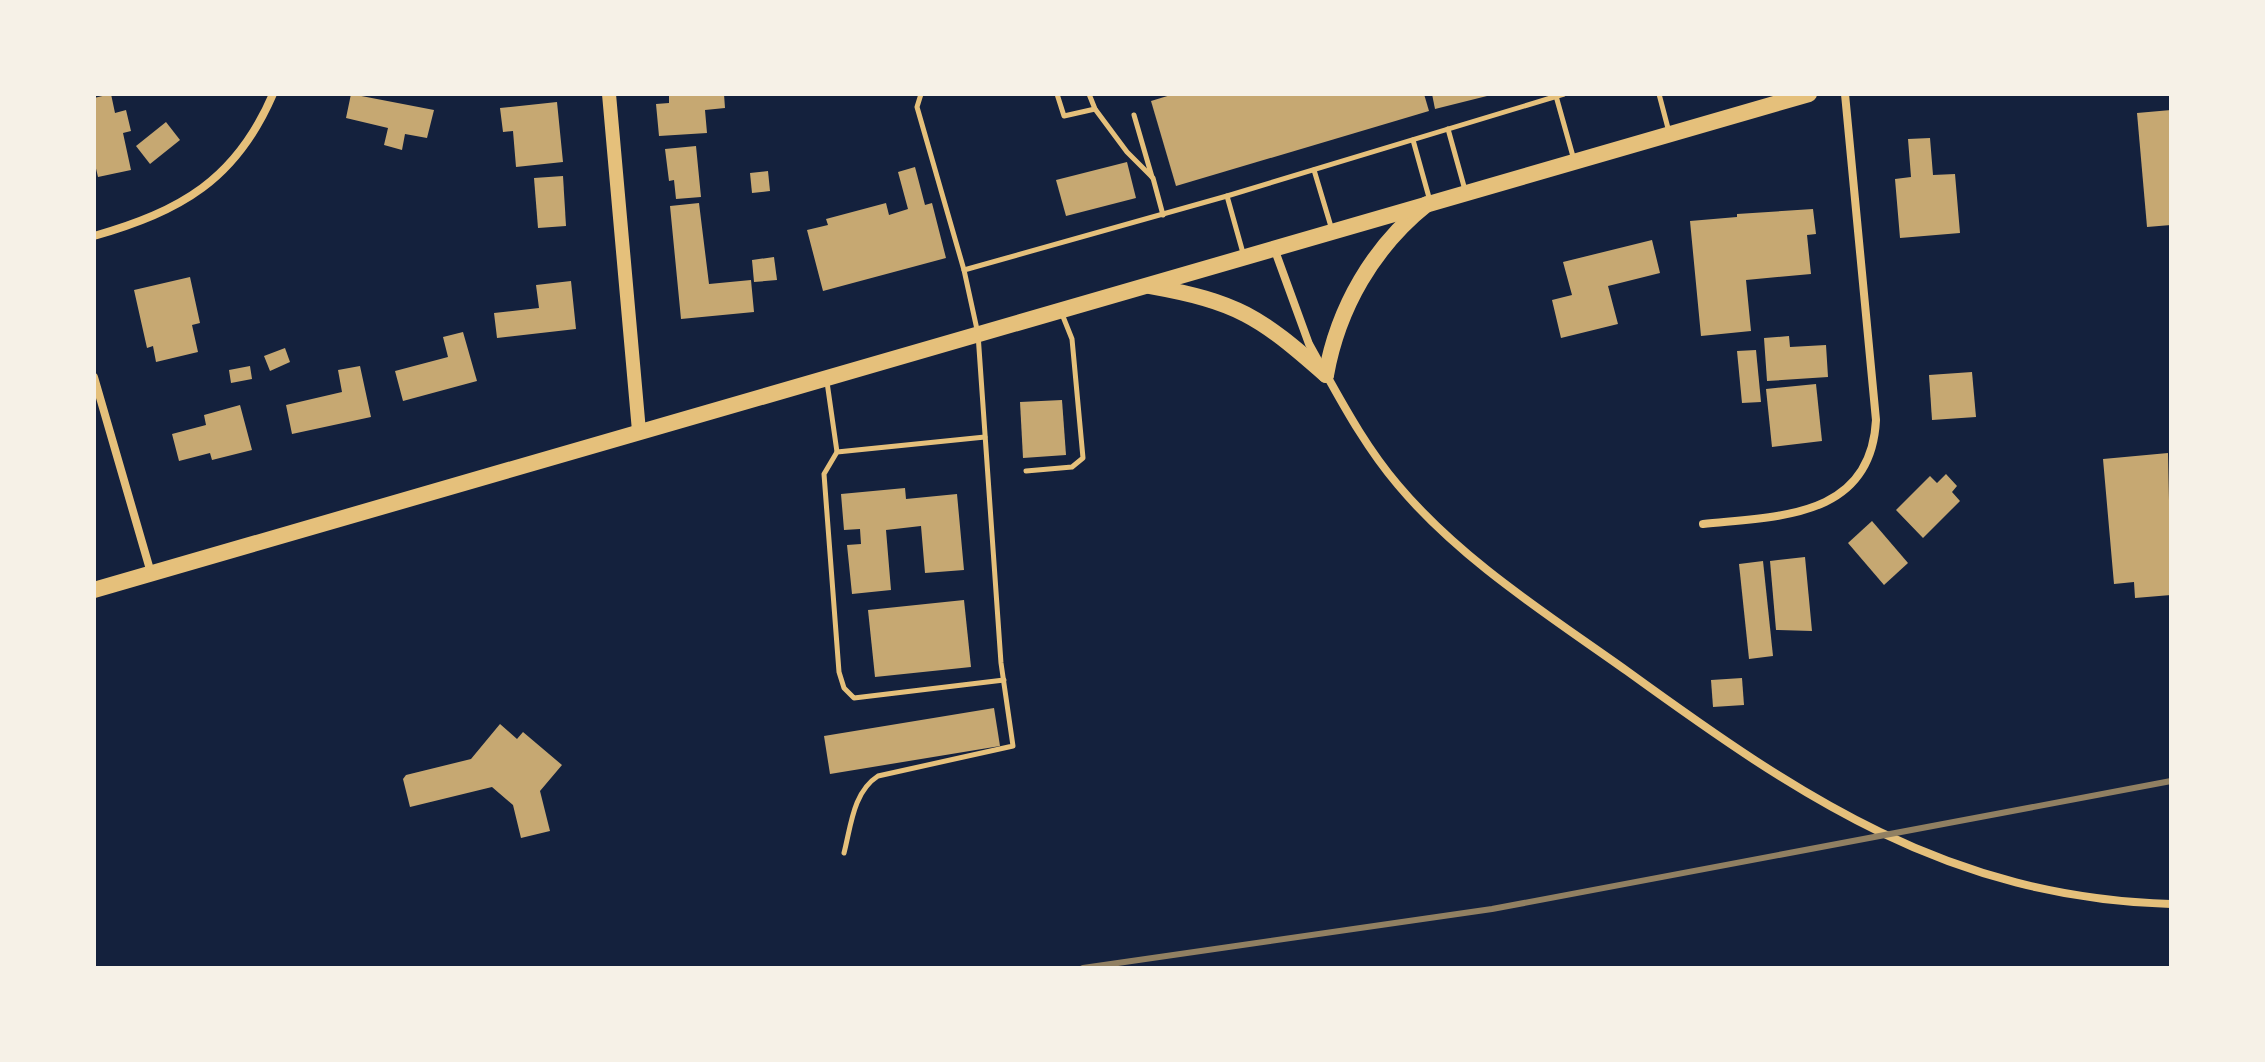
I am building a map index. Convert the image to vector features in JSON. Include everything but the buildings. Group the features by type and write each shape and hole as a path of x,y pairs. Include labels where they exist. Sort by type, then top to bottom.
{"main road":[{"path":"94,590 1809,94"},
{"path":"1326,375 1331,349 1364,272 1430,202"},
{"path":"1144,285 1216,299 1243,310 1273,329 1326,375"}],"street":[{"path":"94,236 171,209 213,181 252,138 273,94"},
{"path":"609,94 639,431"},
{"path":"1703,524 1812,510 1855,480 1873,450 1876,420 1845,94"},
{"path":"1274,247 1309,344 1358,431 1397,484 1442,532 1505,584 1743,754 1852,821 1952,865 2013,882 2081,896 2171,904"},
{"path":"94,377 151,573"}],"lane":[{"path":"844,853 857,800 867,783 878,776 1003,751 1013,746 1004,680 978,334 964,270 917,107 921,94"},
{"path":"1057,94 1064,116 1095,109"},
{"path":"1089,94 1095,109 1127,152 1153,178"},
{"path":"964,270 1163,215 1564,94"},
{"path":"1659,94 1669,134"},
{"path":"1556,95 1574,161"},
{"path":"1134,115 1163,215"},
{"path":"1448,129 1465,192"},
{"path":"1413,140 1430,202"},
{"path":"1314,170 1332,230"},
{"path":"1227,196 1244,256"},
{"path":"1026,471 1072,467 1083,458 1072,339 1060,310"},
{"path":"826,377 837,452 824,474 839,672 844,688 854,698 860,698 1004,680"},
{"path":"837,452 985,437"}],"railway":[{"path":"1083,968 1492,909 2171,781"}]}
